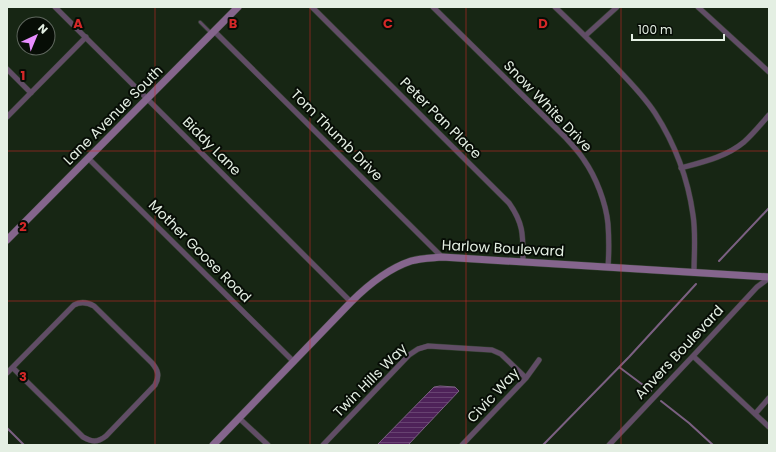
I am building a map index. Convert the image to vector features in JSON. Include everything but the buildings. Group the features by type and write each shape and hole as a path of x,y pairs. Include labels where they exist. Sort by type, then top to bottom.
{"street":[{"name":"Biddy Lane","path":"55,7 351,302"},
{"name":"Lane Avenue South","path":"7,240 238,7"},
{"name":"Peter Pan Place","path":"312,7 509,203 517,215 522,227 523,262"},
{"name":"Snow White Drive","path":"433,7 566,138 584,161 604,203 608,222 608,267"},
{"path":"555,7 628,79 642,95 655,113 670,139 688,190 693,216 695,236 694,273"},
{"path":"585,36 617,7"},
{"path":"698,7 769,72"},
{"name":"Tom Thumb Drive","path":"213,32 442,256"},
{"path":"7,117 86,37"},
{"path":"7,68 31,92"},
{"path":"681,168 715,158 733,150 749,137 769,115"},
{"name":"Mother Goose Road","path":"88,158 294,362"},
{"name":"Harlow Boulevard","path":"213,445 368,285 396,267 411,262 425,258 442,256 769,278"},
{"name":"Anvers Boulevard","path":"608,445 757,287 769,278"},
{"path":"7,373 74,305 79,302 85,302 94,306 146,357 156,369 158,380 151,390 106,436 101,440 95,441 83,437 12,368"},
{"name":"Twin Hills Way","path":"323,445 409,355 418,349 428,346 492,350 501,354 526,378"},
{"path":"693,356 769,427"},
{"name":"Civic Way","path":"462,445 526,378 539,360"},
{"path":"755,414 769,398"},
{"path":"239,418 268,445"}],"lane":[{"path":"200,22 213,32"}],"shaded area":[{"path":"434,387 455,387 459,391 408,445 377,445"}],"waterway":[{"path":"719,261 769,208"},
{"path":"543,445 629,357 696,284"},
{"path":"619,367 651,391"},
{"path":"661,401 689,423 713,445"},
{"path":"7,428 24,445"}]}
